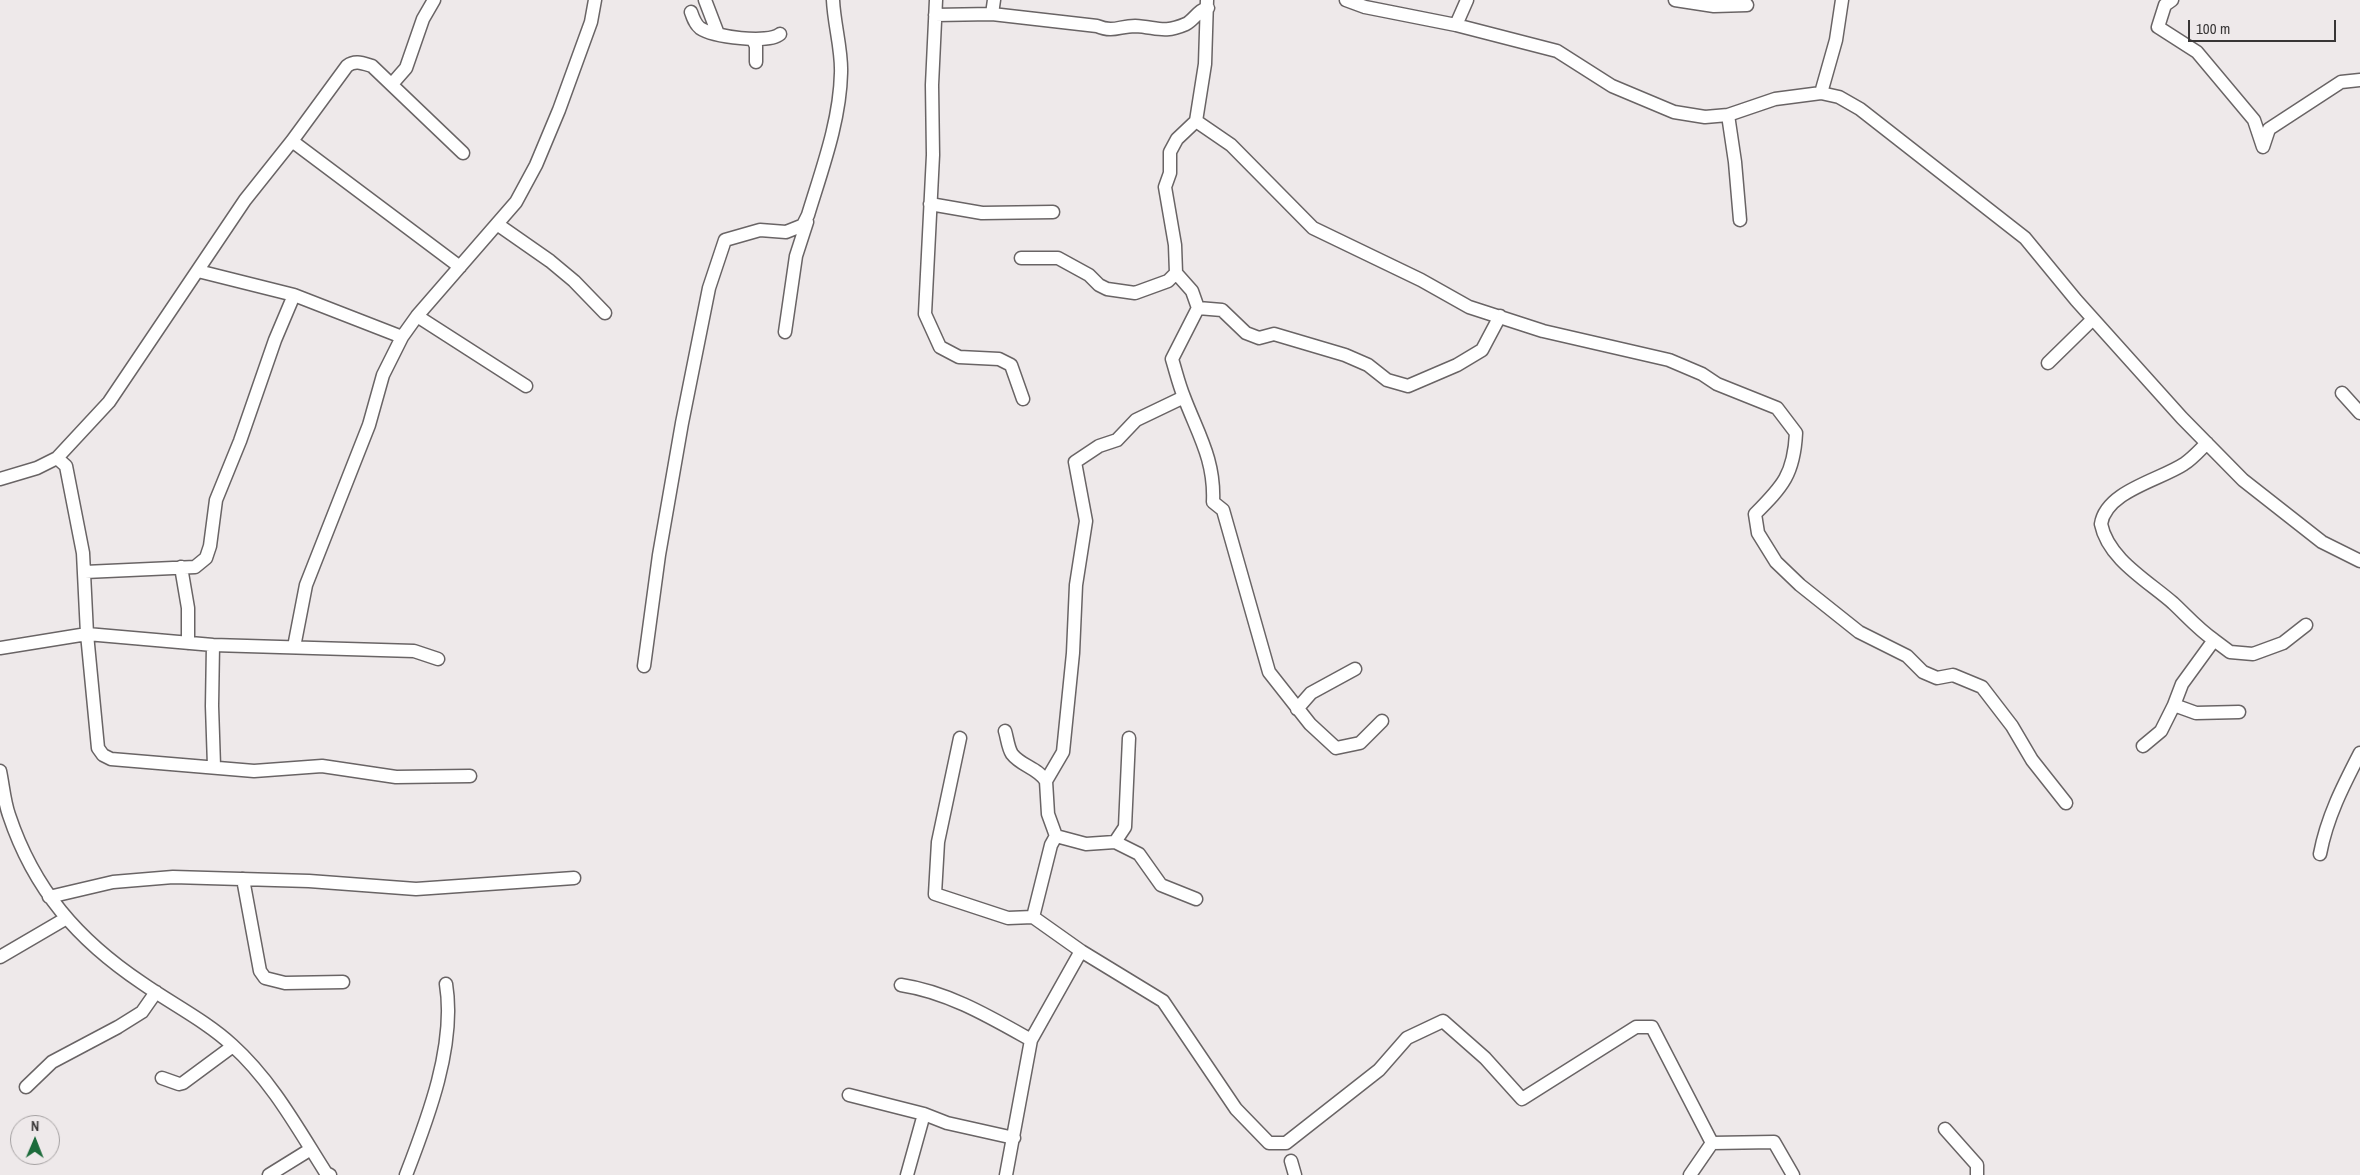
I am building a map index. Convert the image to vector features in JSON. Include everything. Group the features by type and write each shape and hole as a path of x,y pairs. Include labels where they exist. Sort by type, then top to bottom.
{"street":[{"path":"392,84 406,68 423,19 434,0"},
{"path":"294,647 306,585 369,425 384,375 402,337 417,316 516,202 536,165 579,56 591,22 595,0"},
{"path":"705,0 718,34"},
{"path":"786,332 796,256 806,230 808,215 839,100 841,70 834,23 834,0"},
{"path":"936,0 925,314 940,347 959,357 999,359 1011,365 1023,399"},
{"path":"992,14 994,0"},
{"path":"1346,0 1365,7 1456,25 1557,51 1612,86 1674,112 1705,117 1728,115 1775,99 1821,93 1839,97 1860,109 2024,238 2093,319 2243,480 2322,542 2360,561"},
{"path":"1456,25 1466,0"},
{"path":"1675,0 1714,6 1747,5"},
{"path":"1821,93 1836,40 1842,0"},
{"path":"2172,0 2165,5 2158,27 2197,52 2254,120 2263,147 2269,129 2341,82 2360,80"},
{"path":"935,15 992,14 1097,26 1109,31 1134,26 1155,30 1171,30 1188,23 1208,4"},
{"path":"1208,4 1206,64 1196,121 1177,139 1170,152 1170,173 1165,188 1175,245 1176,273 1192,291 1198,308 1172,360 1184,398 1200,431 1209,459 1214,484 1213,502 1223,510 1269,672 1297,709 1336,748 1360,743 1382,721"},
{"path":"691,12 694,21 701,29 718,34 753,40 776,38 780,34"},
{"path":"753,40 756,46 756,62"},
{"path":"0,479 37,468 57,458 109,402 245,200 292,142 340,74 352,63 362,62 372,66 464,153"},
{"path":"1728,115 1735,162 1740,220"},
{"path":"1196,121 1231,146 1313,228 1421,280 1469,308 1500,316 1543,331 1669,360 1702,374 1718,384 1777,408 1796,433 1795,454 1786,482 1755,514 1758,533 1776,562 1800,585 1859,632 1907,656 1923,672 1937,678 1953,675 1982,687 2012,726 2032,760 2066,803"},
{"path":"292,142 460,266"},
{"path":"930,204 982,213 1054,212"},
{"path":"644,666 659,555 682,423 709,288 720,253 725,240 760,230 786,232 801,226 801,229 808,215"},
{"path":"497,224 556,266 605,313"},
{"path":"1021,258 1058,258 1089,275 1099,285 1107,289 1135,293 1168,281 1176,273"},
{"path":"198,271 294,295 402,337"},
{"path":"85,572 125,572 195,566 206,558 210,546 216,500 240,441 274,340 294,295"},
{"path":"1198,308 1222,310 1246,332 1259,338 1274,334 1345,355 1368,365 1387,380 1408,386 1457,365 1482,350 1500,316"},
{"path":"417,316 526,386"},
{"path":"2048,363 2093,319"},
{"path":"2342,393 2360,414"},
{"path":"1046,781 1063,752 1073,653 1076,585 1086,521 1076,462 1099,446 1117,440 1136,420 1184,398"},
{"path":"2207,443 2184,464 2148,481 2113,502 2105,510 2101,524 2109,544 2132,570 2173,604 2199,630 2230,652 2253,654 2283,642 2306,625"},
{"path":"57,458 66,466 85,572 86,634 98,748 103,755 111,759 254,770 322,766 396,777 470,776"},
{"path":"181,567 188,608 188,643"},
{"path":"0,648 86,634 188,643 414,651 438,659"},
{"path":"2143,746 2161,730 2182,684 2214,640"},
{"path":"213,644 212,706 214,766"},
{"path":"1297,709 1311,693 1356,669"},
{"path":"2174,705 2196,712 2240,712"},
{"path":"1005,731 1012,754 1041,773 1046,781 1048,814 1056,836 1051,845 1033,917"},
{"path":"960,738 938,842 935,894 1008,918 1033,917 1081,952 1163,1001 1236,1109 1269,1143 1286,1144 1379,1070 1407,1038 1443,1022 1485,1058 1522,1099 1636,1027 1652,1027 1712,1143"},
{"path":"1115,842 1125,827 1129,738"},
{"path":"2320,854 2325,826 2340,791 2360,753"},
{"path":"0,771 4,814 49,897 65,919 100,951 156,992 213,1029 233,1046 254,1068 297,1124 327,1174"},
{"path":"1056,836 1086,844 1115,842 1139,854 1161,885 1196,899"},
{"path":"49,897 113,882 173,877 309,882 416,890 574,878"},
{"path":"243,879 260,972 265,978 285,983 343,982"},
{"path":"0,957 65,919"},
{"path":"1006,1175 1031,1040 1081,952"},
{"path":"406,1175 432,1102 448,1012 446,984"},
{"path":"900,985 926,989 990,1017 1031,1040"},
{"path":"26,1087 52,1062 118,1028 142,1012 156,992"},
{"path":"162,1078 179,1084 183,1083 233,1046"},
{"path":"849,1095 924,1114 947,1123 1014,1138"},
{"path":"907,1175 924,1114"},
{"path":"1946,1129 1977,1165 1977,1175"},
{"path":"1712,1143 1774,1142 1793,1175"},
{"path":"1690,1175 1712,1143"},
{"path":"269,1175 311,1149"},
{"path":"1291,1161 1295,1175"}]}
